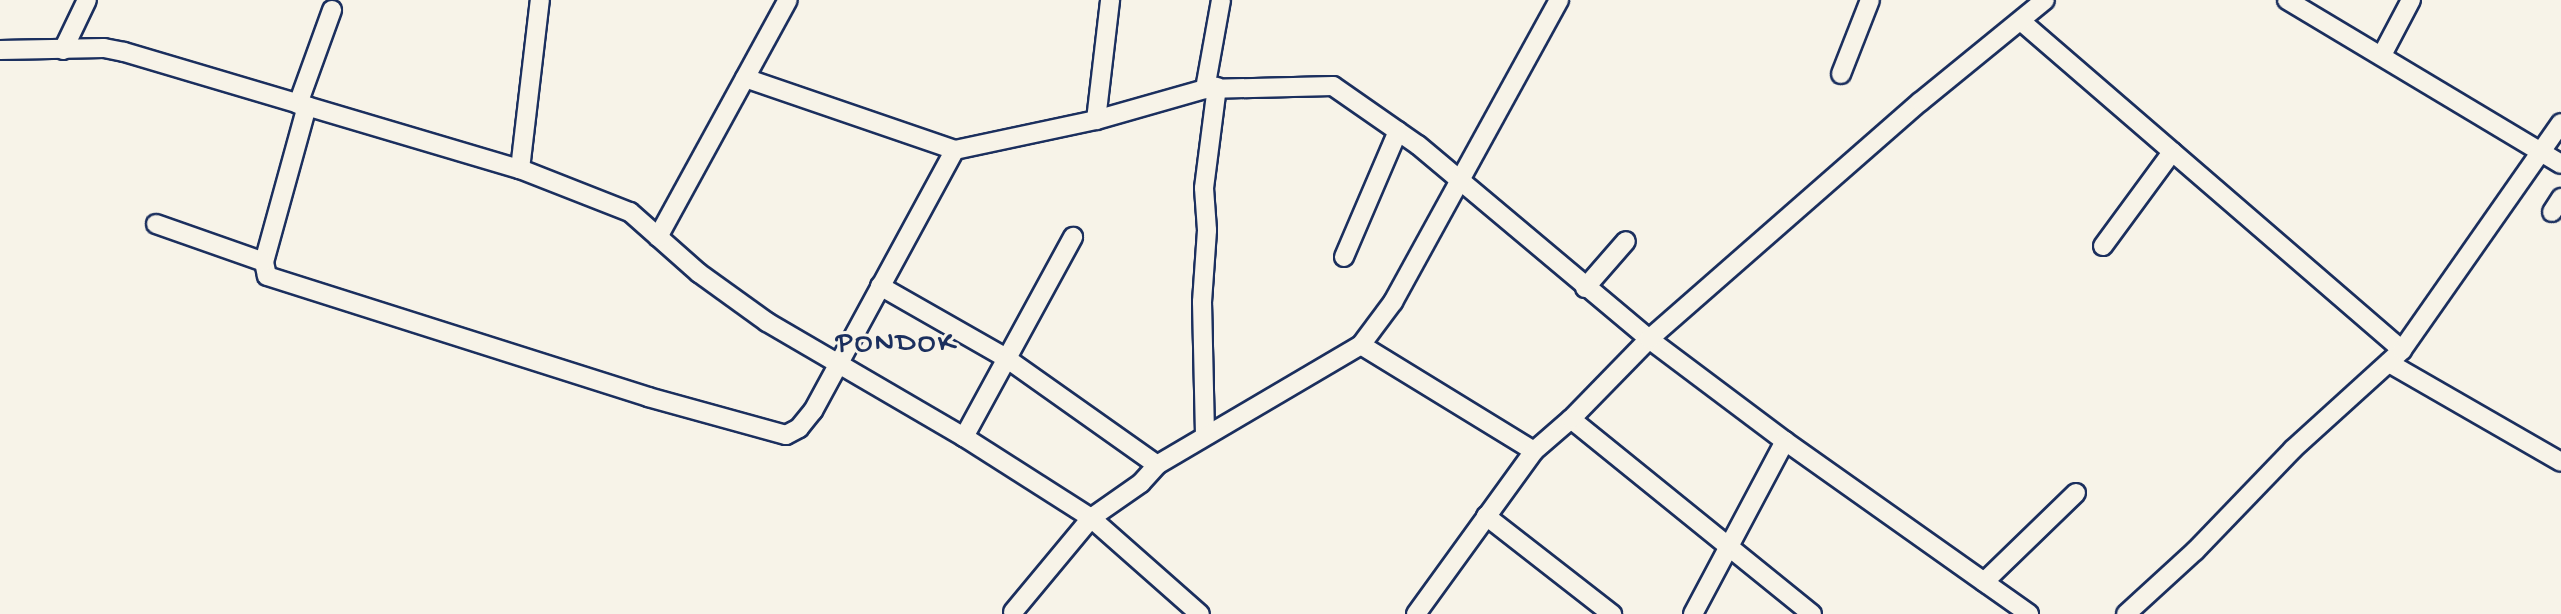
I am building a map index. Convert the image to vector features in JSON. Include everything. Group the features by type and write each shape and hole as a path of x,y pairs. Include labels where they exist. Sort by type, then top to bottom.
{"street":[{"path":"63,50 87,0"},
{"path":"520,169 540,0"},
{"path":"658,237 788,0"},
{"path":"1097,111 1110,0"},
{"path":"1205,434 1202,302 1207,230 1204,188 1209,81 1221,0"},
{"path":"1013,612 1091,518 1141,483 1157,465 1361,345 1393,302 1559,0"},
{"path":"1841,74 1870,0"},
{"path":"2287,0 2561,164"},
{"path":"2382,55 2411,0"},
{"path":"1416,614 1534,451 1571,419 1649,339 1920,102 2022,22 2038,2"},
{"path":"332,10 303,105 264,262 265,274 279,281 777,434 793,433 805,423 955,150"},
{"path":"2022,22 2172,152 2395,356 2561,462"},
{"path":"0,50 104,48 124,52 520,169 630,212 732,298 837,366 964,437 1091,518 1200,614"},
{"path":"745,78 955,150 1209,81 1333,86 1460,179 1585,288 1649,339 1785,441 2029,614"},
{"path":"2126,614 2195,551 2293,449 2395,356 2561,123"},
{"path":"1344,257 1398,131"},
{"path":"2103,246 2172,152"},
{"path":"156,224 264,262"},
{"path":"964,437 1073,237"},
{"path":"1585,288 1626,241"},
{"path":"880,286 1006,358 1157,465"},
{"path":"1361,345 1534,451"},
{"path":"1571,419 1812,614"},
{"path":"1693,614 1785,441"},
{"path":"1984,582 2076,493"},
{"path":"1486,516 1612,614"}],"district":[{"name":"PONDOK","path":"896,345"}]}
